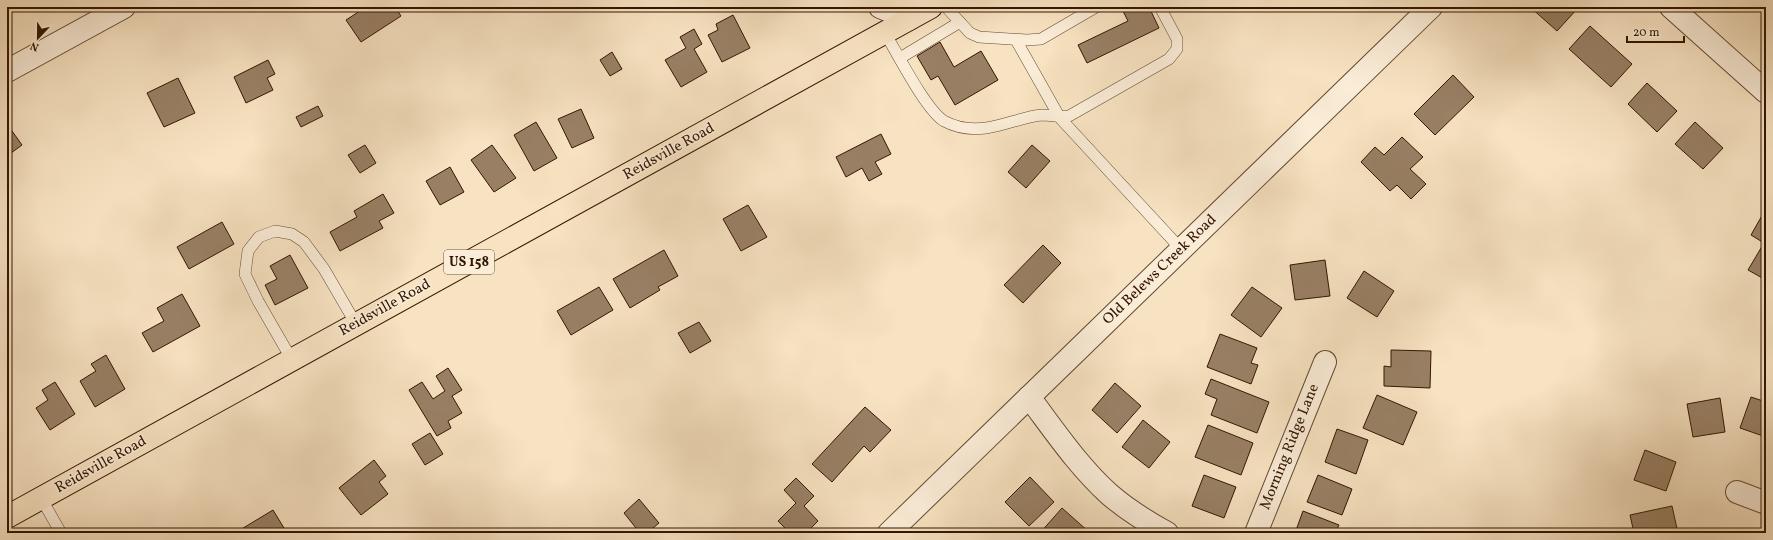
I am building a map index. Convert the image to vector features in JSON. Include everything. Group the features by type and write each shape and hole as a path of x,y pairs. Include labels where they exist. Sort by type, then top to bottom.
{"highway":[{"name":"Reidsville Road","path":"7,517 932,7"}],"street":[{"path":"7,71 124,7"},
{"path":"880,7 909,19"},
{"name":"Old Belews Creek Road","path":"889,533 1431,7"},
{"path":"1671,7 1766,92"},
{"name":"Morning Ridge Lane","path":"1256,533 1325,362"},
{"path":"1029,397 1075,458 1109,493 1150,524 1167,533"},
{"path":"1737,492 1766,503"}],"lane":[{"path":"946,7 970,33 978,37 1016,40 1041,39 1096,7"},
{"path":"885,33 930,108 943,120 956,126 969,129 984,128 1042,115 1060,118 1069,116 1169,59 1177,49 1177,39 1160,7"},
{"path":"900,58 960,22"},
{"path":"1016,40 1060,118 1181,249"},
{"path":"292,360 258,301 245,274 248,251 259,237 276,231 292,234 304,242 324,269 356,324"},
{"path":"41,498 62,533"}],"building":[{"path":"366,7 395,7 401,16 361,42 346,20"},
{"path":"1125,7 1149,7 1159,28 1087,63 1078,45 1128,21 1122,9"},
{"path":"1530,7 1575,7 1577,9 1557,31"},
{"path":"733,15 750,48 722,62 708,35 718,30 716,24"},
{"path":"1590,26 1632,64 1611,87 1569,49"},
{"path":"694,29 702,44 694,49 707,72 681,87 665,60 686,48 680,37"},
{"path":"940,42 954,67 981,51 998,80 955,105 938,76 931,80 917,56"},
{"path":"612,52 622,69 610,76 600,60"},
{"path":"268,60 275,74 267,78 273,90 246,103 234,77"},
{"path":"1453,75 1474,97 1435,135 1414,114"},
{"path":"178,78 195,113 164,127 147,93"},
{"path":"1647,83 1677,111 1657,132 1628,104"},
{"path":"318,106 323,116 301,127 296,117"},
{"path":"581,109 594,138 572,148 558,119"},
{"path":"536,122 557,158 534,171 514,135"},
{"path":"1695,122 1723,148 1703,169 1675,144"},
{"path":"7,124 22,145 7,156"},
{"path":"881,134 891,154 875,162 882,174 869,181 862,168 846,177 836,157"},
{"path":"1402,137 1423,157 1410,169 1426,184 1411,199 1397,185 1390,191 1361,162 1375,147 1384,155"},
{"path":"365,145 376,163 360,173 348,155"},
{"path":"492,145 516,178 494,192 471,160"},
{"path":"1032,145 1050,161 1026,188 1008,172"},
{"path":"450,167 464,192 440,205 426,181"},
{"path":"383,194 394,213 379,221 383,228 340,251 330,232 357,217 354,211"},
{"path":"748,205 767,237 741,251 723,219"},
{"path":"1764,212 1766,213 1766,280 1748,270 1764,243 1751,235"},
{"path":"222,222 234,244 189,269 177,247"},
{"path":"1043,245 1061,263 1023,303 1004,285"},
{"path":"664,250 678,276 658,287 660,290 630,308 613,279"},
{"path":"290,255 308,288 275,305 265,285 277,279 270,266"},
{"path":"1325,260 1330,296 1295,300 1290,265"},
{"path":"1364,271 1394,291 1377,317 1347,298"},
{"path":"599,287 613,310 571,335 557,311"},
{"path":"1252,287 1282,308 1261,337 1231,315"},
{"path":"182,294 200,326 153,352 142,333 164,321 157,308"},
{"path":"699,322 711,341 690,353 678,333"},
{"path":"1220,334 1257,348 1251,363 1258,365 1251,384 1207,367"},
{"path":"1391,350 1431,351 1430,388 1384,386 1384,366 1391,367"},
{"path":"106,355 125,389 95,407 80,381 96,371 91,364"},
{"path":"448,368 462,390 452,396 462,413 448,421 451,428 437,436 409,390 422,382 433,399 445,391 436,376"},
{"path":"1211,379 1269,402 1257,433 1211,415 1217,399 1205,394"},
{"path":"55,382 75,414 50,430 36,408 48,400 42,390"},
{"path":"1115,383 1141,406 1117,433 1092,410"},
{"path":"1377,395 1417,412 1403,445 1363,428"},
{"path":"1751,397 1766,402 1766,437 1740,428"},
{"path":"1720,398 1725,432 1693,437 1687,404"},
{"path":"865,407 891,430 870,452 864,446 832,482 812,464"},
{"path":"1143,420 1170,442 1149,468 1122,447"},
{"path":"1208,425 1253,443 1241,475 1195,457"},
{"path":"1337,429 1368,440 1356,474 1325,462"},
{"path":"430,433 443,454 425,465 412,444"},
{"path":"1645,450 1676,462 1666,491 1634,480"},
{"path":"374,460 386,476 379,482 388,494 361,515 339,488"},
{"path":"1204,475 1236,487 1224,518 1192,506"},
{"path":"1318,475 1352,489 1342,515 1307,502"},
{"path":"1030,477 1054,502 1029,526 1005,502"},
{"path":"796,478 814,496 804,506 818,521 806,533 790,533 778,521 796,503 784,490"},
{"path":"639,499 659,523 647,533 640,533 624,513"},
{"path":"1672,506 1678,533 1634,533 1630,515"},
{"path":"1062,508 1089,532 1040,533"},
{"path":"273,510 287,533 235,533"},
{"path":"1303,511 1339,525 1335,533 1295,533"}]}
